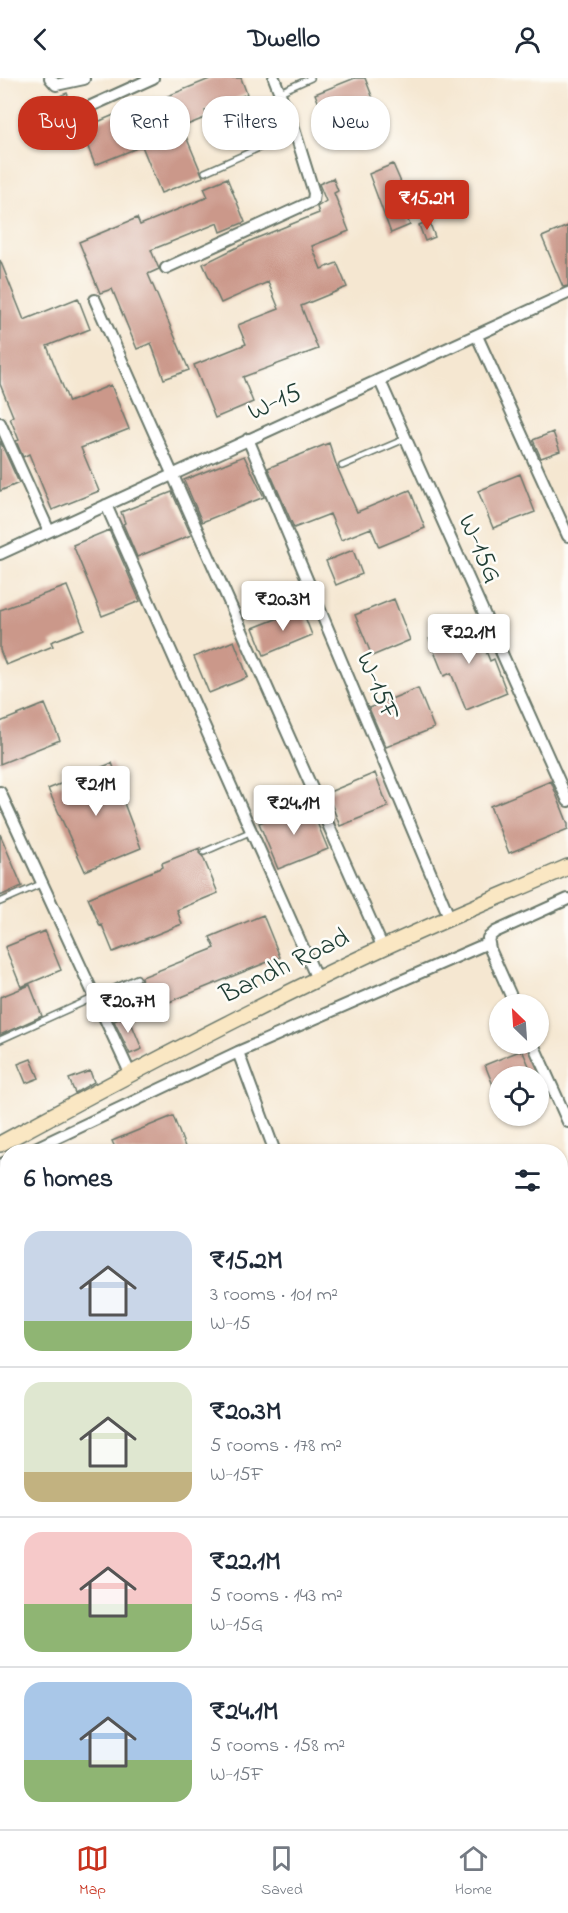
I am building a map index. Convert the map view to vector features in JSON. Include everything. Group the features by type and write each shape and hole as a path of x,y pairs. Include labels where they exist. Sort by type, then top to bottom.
{"street":[{"path":"50,78 56,85 84,79"},
{"path":"98,103 153,78"},
{"path":"274,78 282,96"},
{"path":"166,268 313,201 315,193 299,144"},
{"name":"W-15","path":"0,554 568,293"},
{"path":"95,300 383,948"},
{"path":"477,336 568,536"},
{"name":"W-15G","path":"380,381 568,801"},
{"path":"0,423 49,531"},
{"name":"W-15F","path":"248,439 450,919"},
{"path":"106,505 317,979"},
{"path":"0,792 130,1073"},
{"name":"Bandh Road","path":"0,1144 130,1073 317,979 568,867"},
{"path":"510,994 488,943 488,938 495,932 568,899"},
{"path":"44,1144 238,1052 488,943"},
{"path":"238,1052 272,1144"},
{"path":"537,1054 565,1108 568,1122"}],"lane":[{"path":"280,92 311,78"},
{"path":"205,172 254,150"},
{"path":"342,466 405,439"},
{"path":"204,852 252,831"},
{"path":"0,902 43,883"},
{"path":"0,1040 137,978"}],"building":[{"path":"212,78 241,78 247,94 202,96 202,119 190,124 190,96 168,96"},
{"path":"355,78 365,78 372,96 316,96 315,94"},
{"path":"110,117 110,150 132,150 95,165 89,150 98,150 98,122"},
{"path":"190,146 203,177 161,193 144,150 190,150"},
{"path":"393,164 403,187 395,190 410,225 391,233 369,174"},
{"path":"227,178 245,222 221,232 218,223 151,250 159,269 148,274 189,370 164,379 151,343 137,349 112,289 100,293 79,242 137,218 140,225 208,197 204,188"},
{"path":"333,178 338,191 334,193 349,231 312,246 321,269 337,263 347,287 301,306 318,349 243,377 253,402 215,418 194,365 246,344 238,325 279,309 268,282 221,303 203,264 252,240 319,213 317,207 326,201 319,184"},
{"path":"429,221 435,237 425,241 419,225"},
{"path":"568,226 568,286 563,287 542,237"},
{"path":"0,260 24,320 78,298 90,329 47,346 69,402 111,385 129,429 81,448 99,491 52,510 29,454 23,457 16,441 19,440 10,418 13,416 0,384"},
{"path":"553,432 560,451 541,458 533,440"},
{"path":"0,441 19,483 0,491"},
{"path":"329,443 357,512 410,490 425,528 379,547 371,528 341,540 330,514 294,528 268,468"},
{"path":"244,456 264,497 202,522 184,480"},
{"path":"520,474 535,512 493,528 478,491"},
{"path":"172,492 191,535 137,557 123,524 125,523 121,512"},
{"path":"109,530 140,601 102,616 73,545"},
{"path":"353,550 362,574 336,585 326,561"},
{"path":"67,586 84,629 51,642 53,646 6,665 0,650 0,610"},
{"path":"394,599 410,640 372,656 355,615"},
{"path":"302,609 312,635 264,655 253,628"},
{"path":"474,621 490,661 494,659 507,693 466,710 451,673 444,676 429,639"},
{"path":"234,641 248,677 209,693 194,657"},
{"path":"418,688 434,728 386,747 369,708"},
{"path":"45,704 60,740 0,764 0,722"},
{"path":"112,763 122,789 119,790 141,848 85,871 48,789"},
{"path":"375,773 388,807 340,826 327,793"},
{"path":"551,781 568,829 509,853 490,806"},
{"path":"309,803 328,849 278,869 259,823"},
{"path":"0,834 22,886 0,896"},
{"path":"200,848 199,853 203,857 218,893 177,910 182,924 113,952 88,898 163,867 162,863"},
{"path":"263,915 280,957 152,1009 141,981 142,977 215,948 210,937"},
{"path":"45,931 61,970 21,987 5,947"},
{"path":"30,985 42,1016 0,1035 0,997"},
{"path":"128,1015 142,1049 130,1054 114,1021"},
{"path":"512,1054 524,1054 529,1066 489,1066 489,1075 485,1065"},
{"path":"31,1059 39,1078 26,1083 18,1064"},
{"path":"90,1071 94,1082 75,1093 69,1079"},
{"path":"173,1116 184,1144 113,1144 112,1141"}]}
